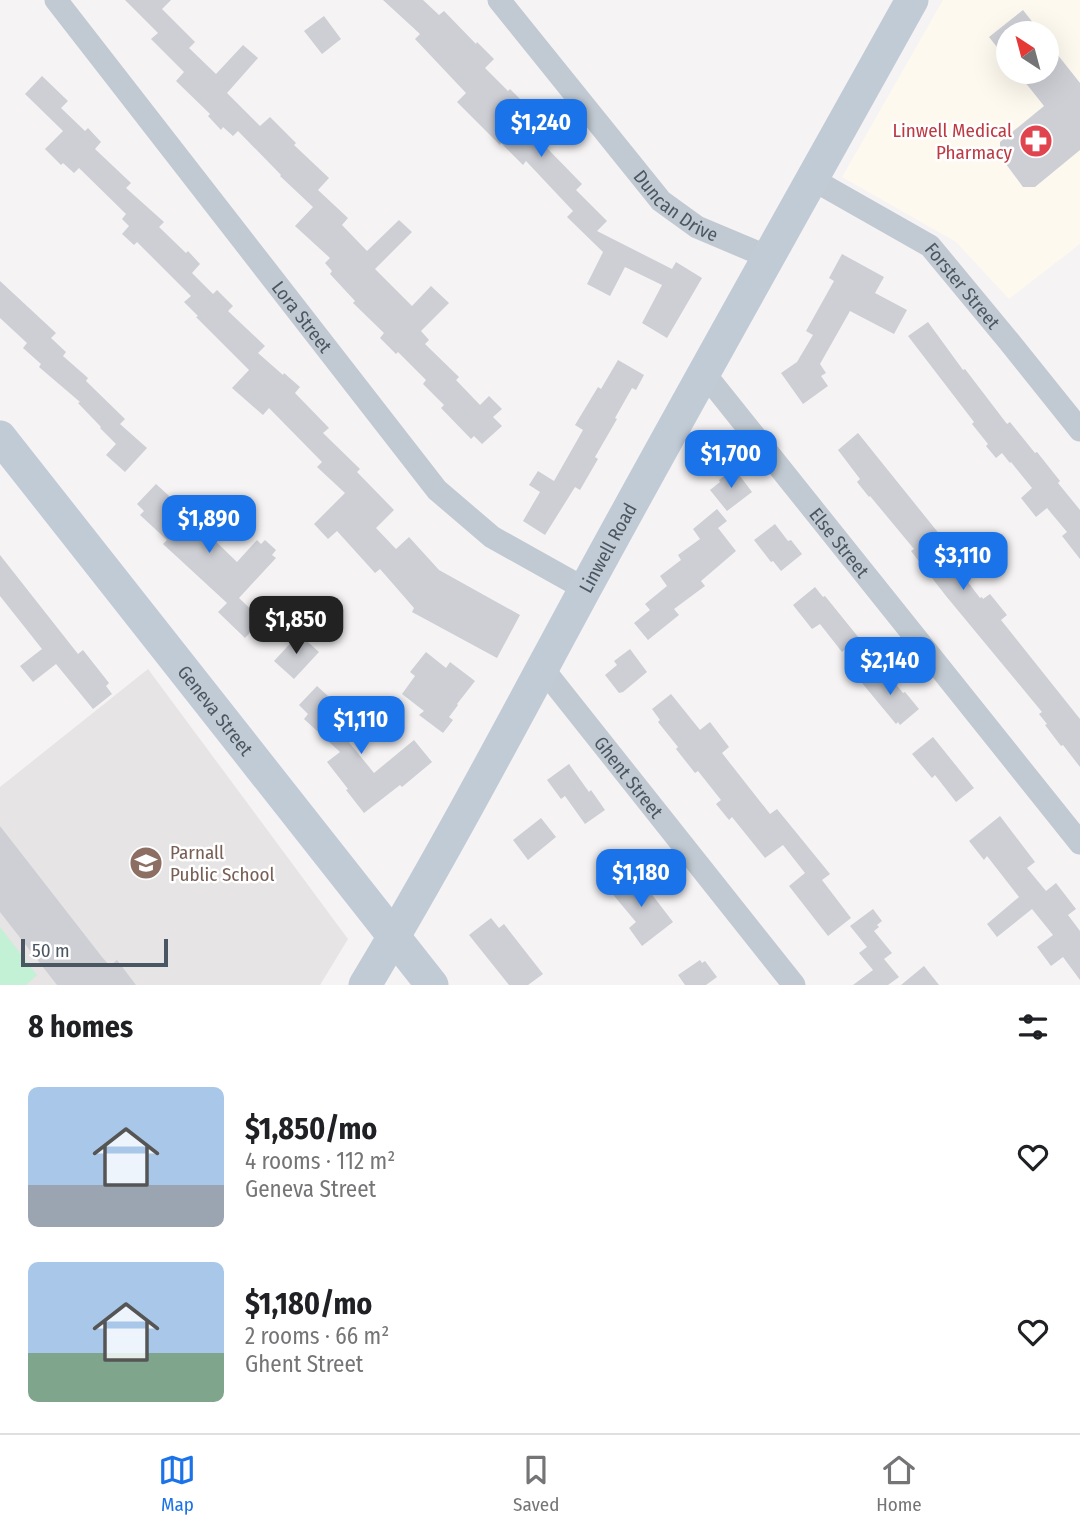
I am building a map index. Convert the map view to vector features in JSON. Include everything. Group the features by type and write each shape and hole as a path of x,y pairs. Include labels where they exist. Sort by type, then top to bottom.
{"main road":[{"name":"Linwell Road","path":"365,985 543,669 912,0"},
{"name":"Geneva Street","path":"0,437 432,985"}],"street":[{"name":"Lora Street","path":"56,0 438,490 492,537 585,589"},
{"name":"Duncan Drive","path":"499,0 661,201 697,227 768,257"},
{"name":"Forster Street","path":"812,179 930,246 1080,430"},
{"name":"Else Street","path":"704,373 1080,843"},
{"name":"Ghent Street","path":"543,669 794,985"}],"shaded area":[{"path":"943,0 1080,0 1080,244 1009,299 956,242 842,177"},
{"name":"Parnall Public School","path":"148,669 348,939 320,985 0,985 0,787"}],"green space":[{"path":"0,927 37,975 26,985 0,985"}],"building":[{"path":"125,0 171,0 162,9 195,42 189,48 216,74 243,45 258,58 227,93 260,126 270,117 296,143 294,145 329,178 318,190 348,218 342,225 367,251 399,220 412,232 375,269 412,306 431,286 449,303 421,331 429,340 425,344 459,377 456,380 480,405 489,396 502,409 493,417 502,426 482,444 474,436 471,439 441,408 444,405 423,384 426,380 380,338 384,333 353,303 355,301 330,274 332,271 325,263 330,258 295,226 313,207 238,131 233,136 223,127 221,130 208,116 210,114 176,81 184,72 151,39 158,33"},
{"path":"383,0 423,0 439,15 444,11 494,59 485,68 522,101 516,107 548,139 543,144 582,184 576,190 607,221 597,231 672,269 676,262 702,278 667,338 642,323 662,285 625,267 610,296 587,284 603,252 567,217 573,211 526,161 523,165 457,102 466,93 415,39 420,34"},
{"path":"1023,10 1032,21 1009,21"},
{"path":"324,16 341,39 322,54 304,31"},
{"path":"996,31 996,46 989,37"},
{"path":"1059,56 1080,83 1080,150 1035,187 1023,187 1000,156 1000,142 1044,106 1027,84 1059,84"},
{"path":"42,76 68,101 61,108 85,131 88,128 101,142 95,149 131,183 126,188 164,222 159,227 200,264 192,273 213,294 217,290 233,306 228,311 265,346 258,353 300,387 295,393 329,428 323,433 360,469 357,472 394,510 376,528 396,549 409,537 439,570 520,615 497,658 412,612 414,608 380,569 375,573 337,531 328,539 314,524 345,493 317,467 322,462 269,408 263,415 232,388 249,370 184,302 191,296 137,242 134,245 122,234 129,226 122,219 126,214 79,168 74,173 63,163 61,165 45,149 63,131 25,94"},
{"path":"842,254 884,277 875,293 907,310 894,334 850,311 820,364 826,373 821,376 828,386 803,404 781,373 797,362 813,335 806,331 834,281 829,278"},
{"path":"0,281 56,333 51,338 66,352 63,356 88,378 86,381 125,419 120,424 147,448 125,472 106,455 116,444 78,403 80,402 39,367 41,364 23,348 27,343 0,318"},
{"path":"928,322 1007,424 1010,422 1035,453 1037,452 1080,510 1080,559 1062,536 1067,532 1047,508 1036,517 1021,498 1032,488 1002,453 996,458 986,446 988,444 972,424 974,422 908,336"},
{"path":"618,360 644,375 636,390 632,388 615,418 617,419 595,457 598,459 580,490 575,487 545,535 523,521 540,492 529,485 538,471 554,481 583,430 575,425"},
{"path":"858,433 961,561 955,565 980,598 990,594 1007,615 1001,620 1080,719 1080,767 1045,725 1047,724 1039,714 1042,712 946,596 911,551 914,549 857,482 860,479 838,450"},
{"path":"734,468 752,492 727,511 710,490"},
{"path":"156,484 190,515 199,505 216,521 206,532 237,562 257,540 261,544 265,540 276,550 272,555 276,558 239,598 262,620 245,638 218,612 227,603 163,544 167,540 140,515 144,511 137,504"},
{"path":"717,509 727,521 718,528 736,551 701,581 705,586 674,609 679,615 648,640 634,623 650,610 645,604 667,586 660,576 681,560 678,555 700,539 693,529"},
{"path":"775,524 802,554 781,571 754,540"},
{"path":"0,555 78,654 83,650 109,683 106,686 112,694 93,709 56,664 33,682 20,666 42,649 0,596"},
{"path":"815,587 859,638 842,652 820,624 812,629 793,605"},
{"path":"299,634 319,652 294,679 274,661"},
{"path":"630,649 647,672 619,693 605,675 617,665 614,661"},
{"path":"426,652 446,668 450,662 475,681 449,717 453,720 443,733 419,715 424,711 402,694 415,676 410,672"},
{"path":"882,667 919,709 900,725 898,722 896,724 862,683"},
{"path":"317,686 328,696 325,699 353,725 344,736 374,773 414,740 432,762 364,813 327,762 340,752 304,719 308,714 299,705"},
{"path":"671,694 700,730 710,722 729,747 722,753 770,814 777,809 830,874 822,880 851,918 828,936 789,886 805,873 783,845 765,858 732,817 729,820 716,804 721,800 698,771 695,773 658,722 660,720 652,709"},
{"path":"933,737 974,788 956,802 935,775 932,778 912,754"},
{"path":"569,764 605,810 585,824 565,796 561,799 547,780"},
{"path":"1000,816 1035,862 1027,868 1046,891 1056,883 1076,909 1068,915 1080,931 1080,980 1063,957 1051,966 1037,947 1053,935 1032,909 997,937 987,924 1019,897 987,856 984,860 969,841"},
{"path":"541,818 556,837 528,860 513,840"},
{"path":"0,826 102,957 110,966 117,960 136,985 57,985 0,912"},
{"path":"630,874 633,878 637,875 673,922 642,946 629,928 636,922 610,891"},
{"path":"873,909 882,921 874,931 892,953 884,959 899,977 888,985 853,985 873,970 859,953 867,947 850,926"},
{"path":"491,918 499,928 504,924 543,974 528,985 509,985 469,935"},
{"path":"700,960 702,963 705,961 717,977 706,985 685,985 678,975"},
{"path":"924,966 939,985 901,985"}],"place":[{"name":"Linwell Medical Pharmacy","path":"1036,141"},
{"name":"Parnall Public School","path":"146,863"}]}
